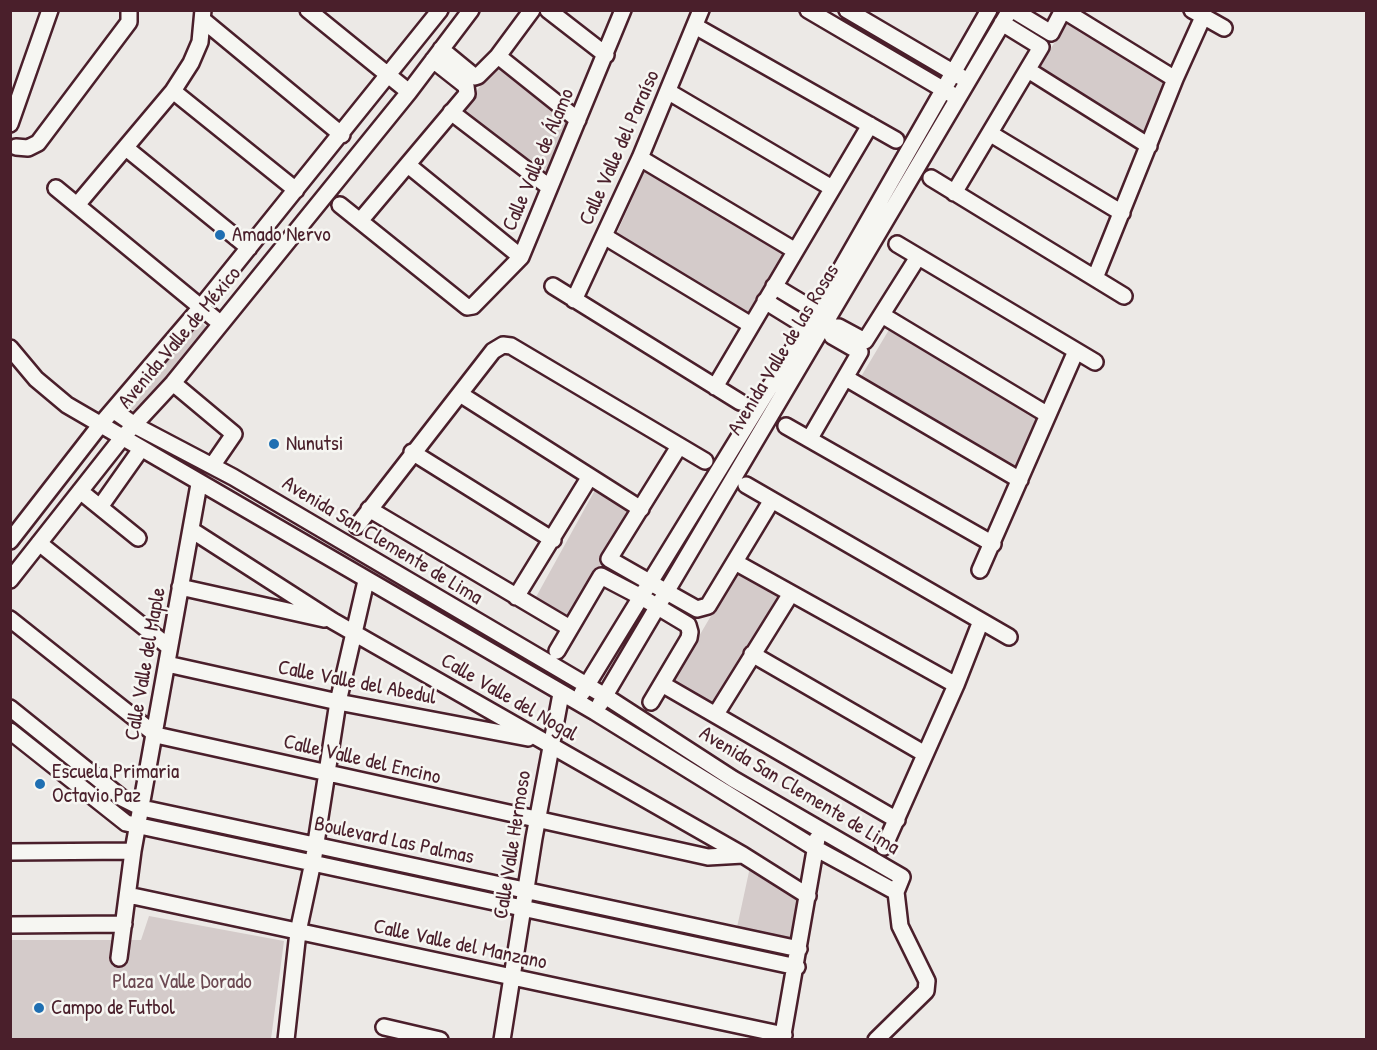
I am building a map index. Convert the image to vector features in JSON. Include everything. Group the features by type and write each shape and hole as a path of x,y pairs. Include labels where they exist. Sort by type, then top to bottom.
{"street":[{"path":"10,124 50,10"},
{"path":"12,150 28,148 38,143 129,22 129,10"},
{"path":"308,10 409,92"},
{"name":"Avenida Valle de México","path":"10,580 122,438 136,426 173,383 409,92 471,10"},
{"path":"437,55 478,76 498,56 532,10"},
{"path":"548,10 606,55"},
{"name":"Calle Valle de Álamo","path":"360,221 467,308 473,306 521,257 606,55 622,10"},
{"name":"Calle Valle del Paraíso","path":"574,300 669,92 701,10"},
{"path":"808,10 959,99"},
{"path":"847,10 969,81"},
{"name":"Avenida Valle de las Rosas","path":"822,324 944,90 989,10"},
{"path":"1008,15 1051,33 1063,10 1175,79"},
{"name":"Avenida Valle de México","path":"10,541 112,410 201,308 342,135 433,13"},
{"path":"1095,278 1175,79 1197,14 1224,28"},
{"path":"77,205 173,92 198,52 203,15"},
{"path":"203,15 342,135"},
{"path":"954,193 1041,47 1008,15"},
{"name":"Avenida Valle de las Rosas","path":"576,701 643,598 658,587 822,324 1008,15"},
{"path":"695,26 896,140"},
{"path":"340,205 360,221 468,90 437,55"},
{"path":"498,56 578,120"},
{"path":"1028,70 1149,146"},
{"path":"173,92 296,190"},
{"path":"669,92 832,188"},
{"path":"451,112 549,187"},
{"path":"715,387 870,125"},
{"path":"991,134 1122,213"},
{"path":"126,148 249,248"},
{"path":"640,158 794,250"},
{"path":"408,165 521,257"},
{"path":"932,178 1124,296"},
{"path":"56,188 220,323"},
{"path":"604,236 751,325"},
{"path":"897,244 1095,362"},
{"path":"810,438 918,256"},
{"path":"553,286 740,402"},
{"path":"774,286 809,307 822,324"},
{"path":"765,301 799,322 839,327 862,347"},
{"path":"882,315 1048,415"},
{"path":"357,526 412,452 493,351 503,345 511,346 678,448 705,461"},
{"name":"Avenida San Clemente de Lima","path":"10,348 36,379 67,405 366,581 595,712 815,848 896,892 902,877 733,779 587,685 212,466 136,426 112,410"},
{"path":"980,570 1076,351"},
{"path":"846,378 1020,480"},
{"path":"173,383 234,434 212,466"},
{"path":"460,394 589,478 641,508"},
{"path":"786,426 993,544"},
{"path":"678,448 609,560 698,609 703,609 735,562 772,500"},
{"path":"100,507 141,449"},
{"path":"412,452 553,540"},
{"path":"516,597 589,478"},
{"name":"Calle Valle del Maple","path":"119,958 133,851 200,484"},
{"path":"746,485 1009,637"},
{"path":"80,491 138,538"},
{"path":"369,509 570,628"},
{"name":"Calle Valle del Nogal","path":"193,531 333,621 743,855 808,896"},
{"path":"39,543 169,647"},
{"path":"735,562 790,595 956,685"},
{"path":"557,651 602,576 643,598 688,626 690,632 689,638 651,702"},
{"path":"286,1040 298,932 313,862 338,702 366,581"},
{"path":"180,587 333,621"},
{"name":"Avenida Valle de las Rosas","path":"595,712 656,607 658,587"},
{"path":"716,714 790,595"},
{"name":"Calle Valle del Encino","path":"10,619 156,735 708,857 743,855"},
{"path":"884,847 956,685 981,621"},
{"path":"752,654 925,754"},
{"name":"Calle Valle del Abedul","path":"167,664 338,702 545,743"},
{"path":"662,684 897,820"},
{"name":"Calle Valle Hermoso","path":"502,1040 527,892 545,743 561,694"},
{"name":"Boulevard Las Palmas","path":"10,708 122,798 142,808 799,949"},
{"name":"Boulevard Las Palmas","path":"10,731 126,823 797,967"},
{"path":"784,1037 819,829"},
{"path":"10,852 133,851"},
{"path":"876,1040 927,991 927,981 900,926 896,892"},
{"name":"Calle Valle del Manzano","path":"128,895 784,1037"},
{"path":"10,925 124,924"},
{"path":"384,1027 440,1040"}],"green space":[{"path":"1068,22 1169,81 1151,137 1038,68"},
{"path":"499,59 573,123 548,176 462,112"},
{"path":"646,168 788,253 748,318 616,235"},
{"path":"199,321 208,328 141,416 131,409"},
{"path":"890,328 1037,417 1017,472 859,380"},
{"path":"595,490 631,511 571,617 536,597"},
{"path":"737,572 779,596 713,704 673,680"},
{"path":"750,867 802,899 792,943 736,932"},
{"name":"Plaza Valle Dorado","path":"149,916 284,941 271,1039 11,1040 11,940 141,940"}],"place":[{"name":"Amado Nervo","path":"220,235"},
{"name":"Nunutsi","path":"274,444"},
{"name":"Escuela Primaria Octavio Paz","path":"40,784"},
{"name":"Campo de Futbol","path":"39,1008"}]}
